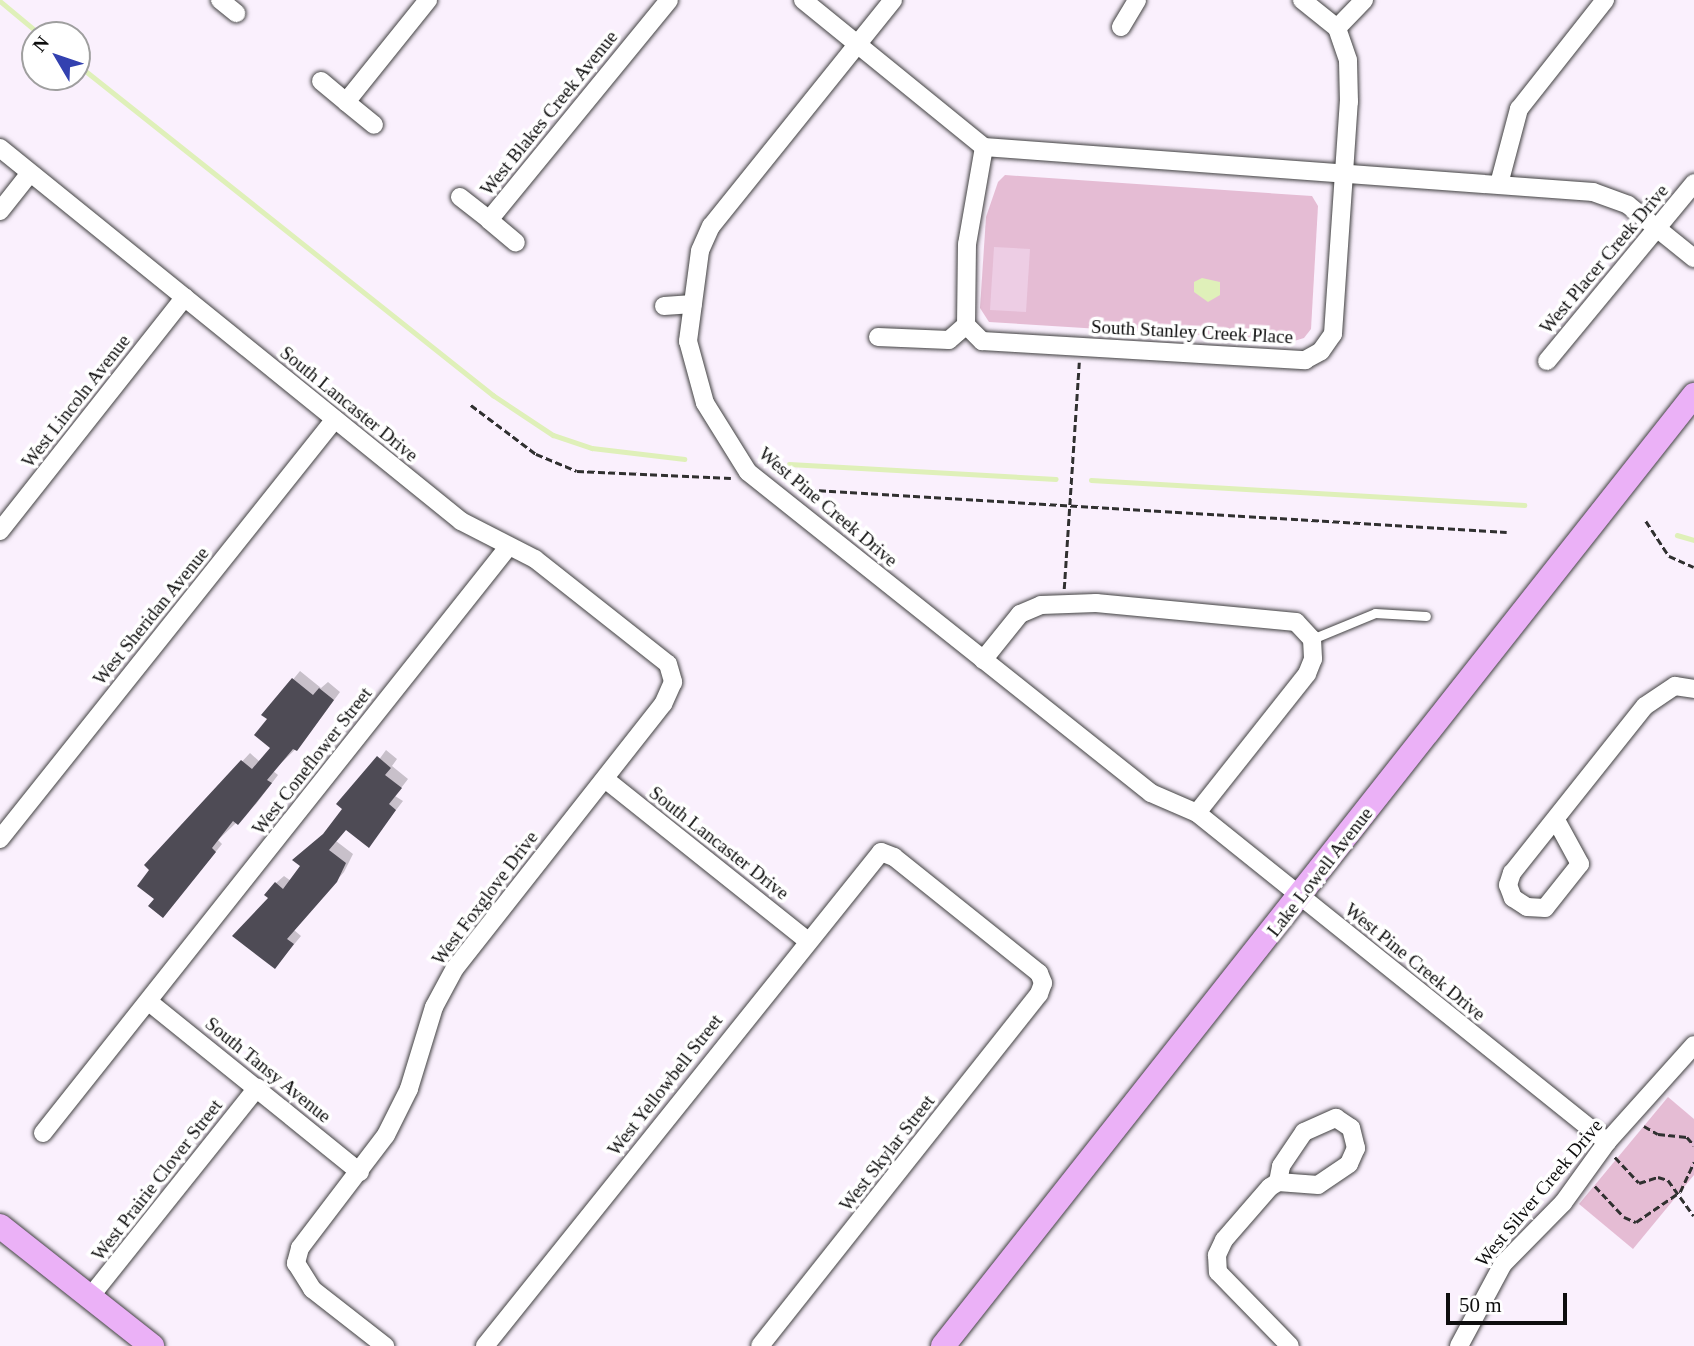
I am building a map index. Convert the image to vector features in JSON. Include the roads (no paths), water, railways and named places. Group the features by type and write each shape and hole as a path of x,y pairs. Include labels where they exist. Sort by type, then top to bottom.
{"main road":[{"name":"Lake Lowell Avenue","path":"943,1346 1694,395"},
{"path":"0,1226 152,1346"}],"street":[{"path":"220,0 236,13"},
{"path":"346,102 428,0"},
{"name":"West Blakes Creek Avenue","path":"489,220 669,0"},
{"path":"803,0 984,147 1593,192 1628,205 1694,258"},
{"name":"West Pine Creek Drive","path":"893,0 711,226 700,251 688,341 705,403 748,472 786,504 1151,793 1197,813 1606,1145"},
{"path":"1121,27 1137,0"},
{"path":"1302,0 1337,28 1364,0"},
{"path":"1499,184 1519,109 1605,0"},
{"name":"South Stanley Creek Place","path":"966,325 982,341 1305,360 1321,351 1333,334 1346,172 1348,60 1337,28"},
{"path":"321,81 374,125"},
{"path":"878,337 949,340 966,325 967,244 984,147"},
{"name":"South Lancaster Drive","path":"0,148 461,521 535,559 668,664 673,682"},
{"path":"0,211 30,173"},
{"name":"West Placer Creek Drive","path":"1547,361 1694,183"},
{"name":"West Blakes Creek Avenue","path":"460,197 516,243"},
{"name":"West Lincoln Avenue","path":"0,531 185,297"},
{"path":"664,306 693,304"},
{"name":"West Sheridan Avenue","path":"0,839 335,419"},
{"name":"West Coneflower Street","path":"43,1133 509,547"},
{"path":"983,660 1020,614 1041,605 1063,603 1296,622 1312,639 1313,659 1307,674 1197,813"},
{"name":"West Foxglove Drive","path":"385,1346 312,1289 296,1263 300,1248 386,1135 409,1088 434,1007 454,968 663,704 673,682"},
{"path":"1556,820 1580,864 1545,908 1527,907 1513,898 1508,885 1511,873 1645,706 1675,686 1694,689"},
{"name":"South Lancaster Drive","path":"604,779 807,940"},
{"name":"West Yellowbell Street","path":"485,1346 807,940 881,852 894,857 1039,973 1042,983"},
{"name":"West Skylar Street","path":"760,1346 1039,994 1042,983"},
{"name":"South Tansy Avenue","path":"149,1002 360,1172"},
{"name":"West Silver Creek Drive","path":"1459,1346 1503,1264 1584,1177 1631,1115 1694,1045"},
{"name":"West Prairie Clover Street","path":"90,1297 257,1088"},
{"path":"1278,1182 1318,1185 1330,1180 1349,1164 1356,1148 1351,1128 1336,1118 1310,1127 1281,1166 1278,1182 1224,1240 1216,1264 1219,1272 1290,1346"}],"lane":[{"path":"1312,639 1375,613 1426,616"}],"waterway":[{"path":"0,1 24,21"},
{"path":"91,75 493,395 553,435 592,448 684,459"},
{"path":"789,464 1056,479"},
{"path":"1091,480 1524,505"},
{"path":"1677,535 1694,540"}]}
